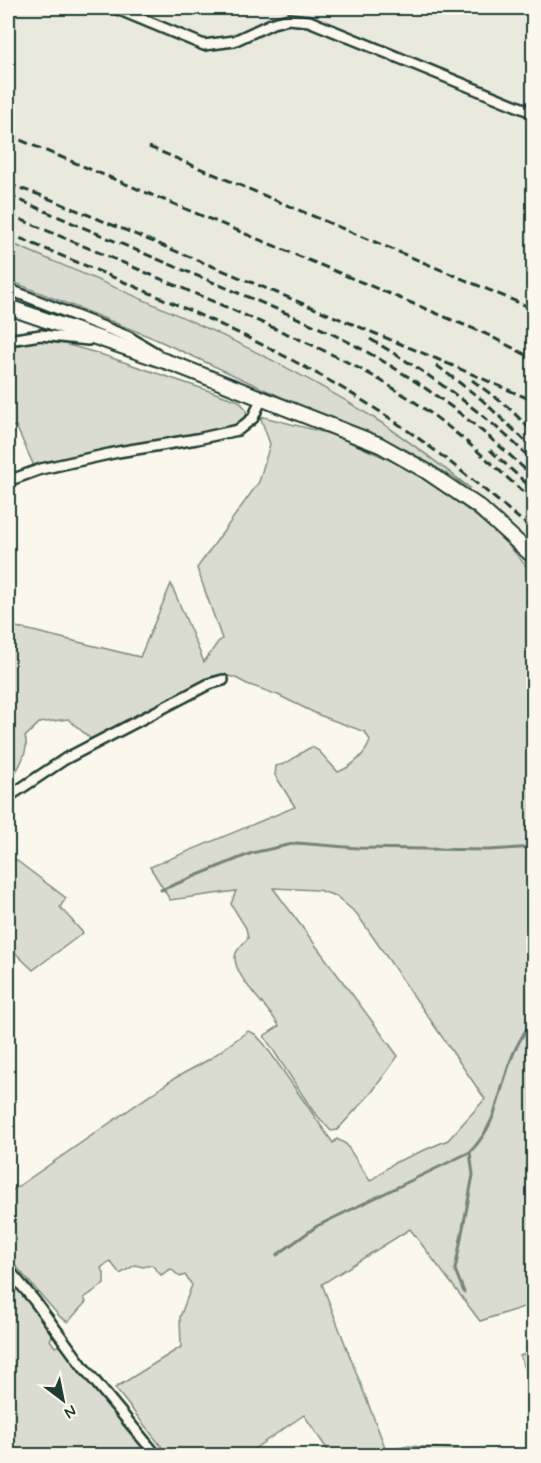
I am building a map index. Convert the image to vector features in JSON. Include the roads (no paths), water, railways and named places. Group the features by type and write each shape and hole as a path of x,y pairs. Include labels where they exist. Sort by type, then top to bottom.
{"main road":[{"path":"8,307 179,366 380,445 426,471 478,507 534,557"}],"street":[{"path":"115,8 204,45 234,41 289,19 309,21 534,113"},
{"path":"8,289 129,337 179,366"},
{"path":"8,340 41,335 109,343"},
{"path":"8,481 41,469 107,454 238,430 253,418 262,398"},
{"path":"8,797 65,759 208,684 223,680"},
{"path":"8,1269 84,1368 157,1455"}],"waterway":[{"path":"161,890 252,853 297,843 358,848 489,850 534,847"},
{"path":"277,1255 317,1226 470,1152 494,1115 509,1064 534,1017"},
{"path":"464,1292 455,1270 473,1175 470,1152"}],"railway":[{"path":"8,135 486,334 534,359"},
{"path":"149,147 534,309"},
{"path":"8,184 40,195 534,401"},
{"path":"8,195 349,342 390,365 455,409 534,478"},
{"path":"8,214 281,331 359,368 433,415 534,502"},
{"path":"8,233 198,314 335,384 419,439 534,531"},
{"path":"370,339 456,395 534,462"},
{"path":"436,365 481,399 534,449"},
{"path":"472,380 508,407 534,433"},
{"path":"490,450 527,484"}]}
